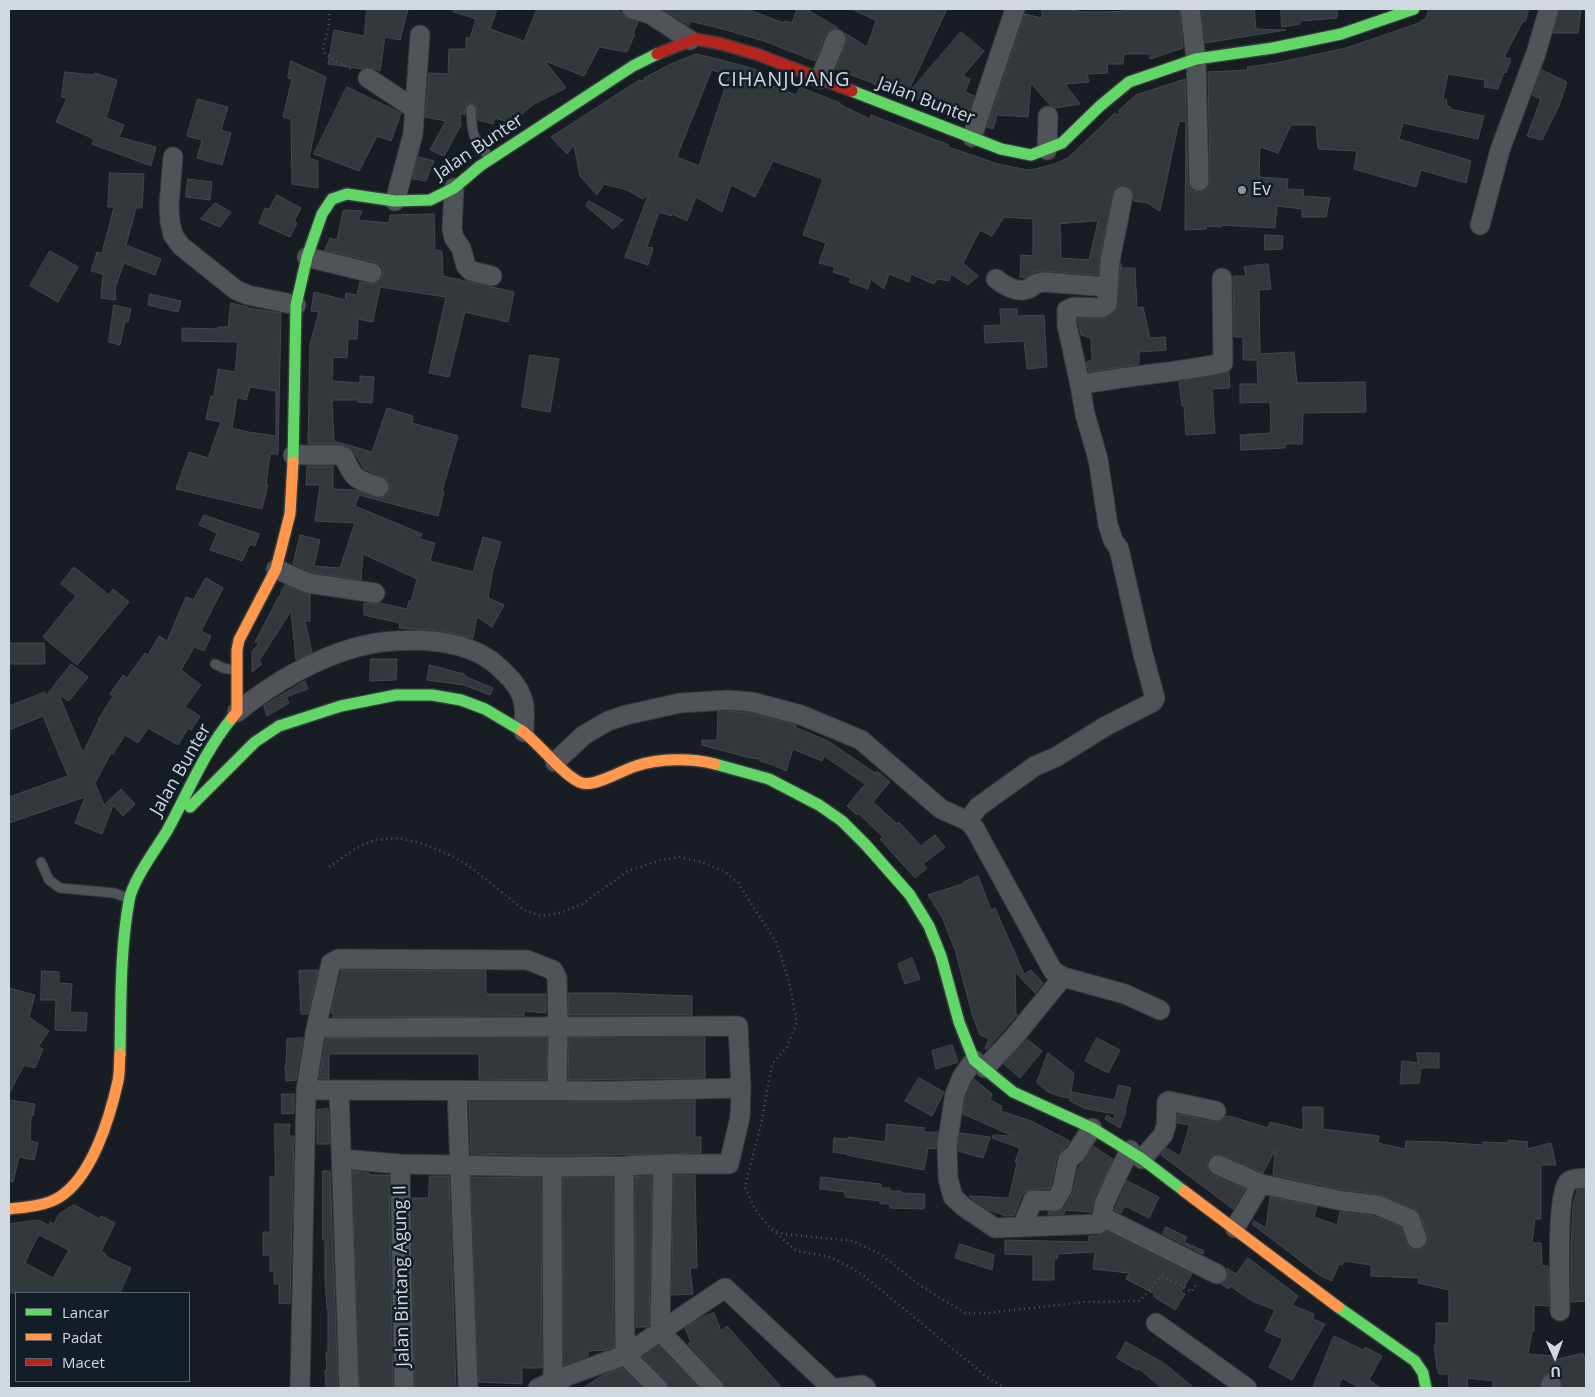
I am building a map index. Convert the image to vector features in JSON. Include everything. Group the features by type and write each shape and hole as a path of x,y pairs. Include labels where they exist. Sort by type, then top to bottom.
{"street":[{"path":"632,9 651,12 690,40"},
{"path":"972,137 1015,9"},
{"path":"1190,9 1196,59 1199,181"},
{"name":"Jalan Bunter","path":"9,1209 32,1206 56,1199 65,1193 80,1178 99,1145 119,1079 122,969 129,899 144,867 167,830 218,735 237,712 237,650 239,640 276,569 290,514 296,305 308,256 322,214 332,199 347,194 395,201 430,200 454,188 491,159 633,66 690,40 700,39 759,55 1001,149 1031,155 1062,143 1100,106 1129,82 1196,59 1273,48 1341,34 1414,9"},
{"path":"1480,225 1500,150 1536,53 1549,9"},
{"path":"395,201 413,134 420,35"},
{"path":"820,79 836,39"},
{"path":"368,78 415,109"},
{"path":"1047,150 1048,116"},
{"path":"173,157 169,205 170,222 173,235 181,246 236,290 248,295 296,305"},
{"path":"454,188 452,229 454,238 461,248 466,266 470,271 492,276"},
{"path":"968,821 978,807 1035,766 1056,757 1106,726 1153,702 1154,698 1124,567 1119,549 1113,540 1108,526 1098,459 1085,414 1067,325 1067,310 1074,307 1104,307 1106,304 1110,261 1123,196"},
{"path":"308,256 372,273"},
{"path":"1080,385 1168,373 1223,363 1222,278"},
{"path":"996,279 1010,288 1022,290 1028,289 1036,283 1045,282 1108,288"},
{"path":"293,455 339,455 344,458 352,475 357,479 379,487"},
{"path":"276,569 308,582 375,593"},
{"path":"237,712 253,699 288,677 357,647 388,641 441,642 486,657 510,677 518,689 524,704 524,732"},
{"path":"167,830 215,781 267,733 279,726 341,706 396,696 432,695 461,700 485,709 524,732 571,777 581,783 590,784 650,762 671,760 700,760 769,779 819,805 842,821 895,876 910,895 929,926 941,956 960,1022 979,1064 1013,1092 1092,1128 1136,1154 1310,1287 1415,1361 1421,1368 1426,1388"},
{"path":"555,762 584,735 608,720 680,703 728,700 752,702 801,715 861,740 941,809 968,821 975,828 1053,971 1063,977 1125,994 1160,1010"},
{"path":"300,1388 306,1090 316,1028 331,963 339,958 527,960 553,970 557,978 557,1090"},
{"path":"1063,977 1014,1037 962,1077 955,1094 947,1145 950,1186 953,1197 964,1208 995,1228 1074,1224 1088,1226 1098,1224 1103,1217 1103,1208 1116,1176 1136,1154 1163,1134 1166,1126 1167,1102 1216,1111"},
{"path":"316,1028 738,1026 741,1088 740,1117 729,1164 624,1166 459,1165 400,1164 342,1159"},
{"path":"306,1090 741,1088"},
{"path":"339,1090 349,1388"},
{"path":"457,1090 468,1388"},
{"path":"1022,1227 1033,1200 1055,1201 1062,1189 1068,1160 1075,1154 1092,1128"},
{"name":"Jalan Bintang Agung II","path":"400,1164 404,1388"},
{"path":"663,1164 660,1331 714,1388"},
{"path":"1218,1165 1261,1184 1377,1206 1410,1218 1417,1239"},
{"path":"552,1166 550,1386 625,1354 725,1288 832,1388"},
{"path":"624,1166 625,1354 658,1388"},
{"path":"1560,1311 1562,1200 1566,1185 1570,1180 1586,1178"},
{"path":"1235,1228 1261,1184"},
{"path":"1103,1217 1212,1272"},
{"path":"1156,1323 1247,1388"},
{"path":"839,1388 862,1385 866,1388"}],"lane":[{"path":"471,110 472,129 476,141 491,159"},
{"path":"216,664 234,671 237,660"},
{"path":"41,862 49,880 60,888 114,893 129,899"}],"path":[{"path":"329,9 329,25 323,52 337,62 368,78"},
{"path":"329,866 356,848 375,840 399,838 424,844 468,865 524,910 541,916 560,913 582,904 628,871 661,860 680,857 701,862 724,871 738,884 776,942 789,981 797,1022 787,1047 772,1064 762,1120 745,1187 755,1209 771,1229 797,1251 827,1256 864,1276 987,1377 1005,1388"},
{"path":"771,1229 784,1234 853,1241 880,1254 924,1288 965,1313 988,1314 1084,1302 1140,1301 1161,1276 1191,1292 1212,1272"}],"building":[{"path":"367,9 408,9 400,40 385,37 380,71 369,67 362,69 328,64 334,30 364,36"},
{"path":"454,9 497,9 490,29 524,41 537,9 613,9 621,12 629,20 638,22 627,52 599,47 584,76 545,61 566,88 534,104 511,123 495,118 493,124 478,120 476,105 467,104 465,115 460,113 461,125 444,156 430,150 446,121 425,117 429,73 448,74 449,49 466,49 466,38 470,38 476,19 454,12"},
{"path":"663,9 747,9 784,23 785,21 792,23 797,9 806,9 838,28 829,30 826,34 815,61 764,41 726,30 690,21 689,25"},
{"path":"852,9 947,9 906,96 836,69 846,43 845,33 867,47 876,21"},
{"path":"1042,9 1108,12 1126,11 1126,9 1179,9 1183,48 1150,59 1150,54 1124,54 1123,64 1107,64 1108,73 1087,74 1089,82 1065,84 1080,104 1055,108 1050,105 1031,83 1028,117 997,115 993,129 987,127 1025,14 1042,18"},
{"path":"1201,9 1254,9 1256,29 1286,30 1205,43"},
{"path":"1281,9 1337,9 1337,18 1300,21 1300,24 1282,27"},
{"path":"1429,9 1529,9 1525,22 1523,21 1504,57 1511,59 1498,89 1484,87 1485,80 1448,74 1443,98 1447,100 1446,106 1451,107 1450,109 1484,116 1478,139 1403,123 1399,139 1471,161 1466,183 1421,170 1416,187 1354,169 1357,151 1318,149 1316,125 1291,125 1278,153 1260,147 1259,177 1288,179 1287,189 1304,190 1303,196 1330,198 1326,217 1302,217 1302,209 1277,206 1275,228 1221,225 1221,227 1206,226 1206,229 1185,230 1186,122 1179,121 1160,211 1147,203 1134,201 1133,192 1126,185 1120,185 1114,189 1099,259 1098,275 1045,271 1035,272 1025,278 1020,277 1021,255 1033,256 1033,219 1004,217 992,236 980,230 963,263 978,276 968,285 951,274 949,281 937,279 934,284 911,274 909,282 889,274 884,289 871,279 868,289 849,282 851,278 833,272 835,267 819,263 826,243 803,235 823,179 773,161 755,197 731,185 722,212 696,197 687,221 672,214 671,216 659,212 647,247 653,248 648,265 625,257 649,193 643,199 627,190 604,184 597,195 580,176 574,145 567,154 551,137 639,80 644,81 644,78 696,54 754,69 761,72 758,80 796,95 800,87 840,103 870,119 871,115 949,145 948,147 998,164 1028,170 1054,164 1068,158 1115,113 1119,116 1119,110 1136,95 1185,79 1188,181 1193,191 1200,192 1209,187 1210,181 1208,72 1248,70 1247,67 1276,63 1346,48 1419,23 1426,18","holes":["712,70 729,76 699,166 677,157","1098,221 1089,260 1061,258 1060,224"]},
{"path":"1560,9 1581,10 1578,33 1554,33"},
{"path":"961,32 984,51 963,76 970,79 965,92 974,96 966,119 907,95"},
{"path":"291,61 326,77 309,158 318,161 318,188 292,184 291,119 283,117 292,79 288,78"},
{"path":"1542,70 1567,82 1559,106 1542,140 1527,136 1541,99 1532,95"},
{"path":"65,72 94,75 95,73 117,80 106,118 124,125 119,137 156,147 151,166 92,144 94,139 56,122 67,98 62,97"},
{"path":"347,87 401,113 391,141 377,136 359,171 314,154"},
{"path":"198,99 228,107 221,130 231,133 222,165 197,158 202,140 187,136"},
{"path":"418,157 434,161 426,181 413,179"},
{"path":"110,173 144,174 142,208 136,208 126,245 161,259 155,275 124,263 115,288 116,300 101,298 103,274 91,271 97,252 102,253 114,207 108,207"},
{"path":"188,179 212,182 210,200 186,197"},
{"path":"277,195 301,208 294,221 297,223 290,237 259,223 265,208 269,209"},
{"path":"589,201 623,220 613,229 586,206"},
{"path":"215,203 231,212 220,227 201,219"},
{"path":"343,211 362,211 358,220 389,223 390,215 434,214 435,250 442,251 443,276 514,292 508,322 465,312 449,377 429,373 446,297 380,287 373,322 358,319 357,339 348,339 347,358 333,357 332,381 360,383 360,376 374,377 372,403 358,402 358,400 332,400 334,441 372,452 387,408 413,416 412,423 458,436 442,491 444,492 438,516 359,495 355,506 422,534 420,539 435,543 430,561 473,572 483,537 501,542 492,574 488,598 504,605 492,627 477,617 473,638 442,631 399,628 400,623 364,615 364,603 380,603 407,609 417,579 363,554 361,580 311,572 293,564 300,535 320,540 314,566 340,568 355,523 315,521 320,485 306,485 307,466 333,466 333,489 354,490 381,498 387,495 390,490 390,484 387,479 364,469 354,452 348,447 339,444 308,444 310,344 319,312 311,311 314,292 345,300 346,293 357,295 360,282 375,284 380,281 383,275 383,269 375,262 325,250 330,238 337,240"},
{"path":"1265,235 1283,236 1282,249 1265,250"},
{"path":"50,251 78,267 58,302 30,286"},
{"path":"1121,264 1121,268 1135,268 1137,308 1143,307 1150,338 1165,337 1166,350 1139,352 1139,364 1089,372 1086,362 1092,360 1091,338 1081,335 1078,318 1101,319 1116,310"},
{"path":"1268,264 1271,289 1259,290 1260,354 1294,352 1297,383 1365,382 1366,412 1303,413 1302,444 1285,444 1285,448 1241,450 1240,435 1271,433 1270,402 1240,403 1240,384 1258,384 1257,360 1243,360 1243,337 1234,337 1233,276 1246,276 1244,267"},
{"path":"150,294 181,301 178,312 148,305"},
{"path":"231,303 248,308 281,313 278,454 270,454 266,485 268,485 262,509 176,489 189,452 208,458 221,422 206,419 211,396 214,396 218,369 235,372 238,342 182,341 182,328 218,329 218,327 228,327","holes":["250,387 276,391 276,436 232,428 237,397 246,400"]},
{"path":"114,305 131,309 128,322 125,321 120,345 109,342"},
{"path":"1000,309 1017,309 1017,316 1044,315 1047,367 1027,369 1024,341 985,343 984,326 1001,325"},
{"path":"530,355 559,359 550,412 522,407"},
{"path":"1229,372 1230,388 1212,389 1215,433 1186,435 1184,406 1182,406 1179,382"},
{"path":"204,515 259,534 255,546 250,544 242,561 210,550 217,533 199,525"},
{"path":"74,567 109,595 113,589 129,602 77,665 43,637 76,596 61,584"},
{"path":"206,578 223,588 201,631 211,636 204,651 194,647 181,670 201,685 185,707 200,716 191,730 188,728 178,745 148,728 138,743 125,735 113,754 111,753 95,783 104,805 121,789 135,804 123,816 113,805 102,834 75,823 85,797 9,823 9,797 68,776 43,716 9,730 9,706 45,692 45,697 71,664 88,677 69,701 59,695 83,753 98,720 113,696 110,694 123,675 127,678 145,653 148,655 159,636 167,641 186,597 193,600"},
{"path":"285,585 310,595 310,621 305,621 312,652 296,660 291,611 259,661 262,664 252,672 252,651 259,644 255,642 279,596 281,596"},
{"path":"9,643 44,643 45,664 9,664"},
{"path":"371,659 397,659 396,680 370,681"},
{"path":"430,665 464,674 464,676 493,688 490,695 464,685 427,680"},
{"path":"305,681 308,689 286,697 289,703 267,716 264,706"},
{"path":"718,712 750,713 796,725 795,727 828,741 875,773 877,771 890,782 873,802 897,824 899,822 921,846 935,835 945,847 923,864 927,868 915,878 880,839 883,837 858,813 857,815 847,806 865,784 824,756 822,761 793,749 786,771 760,761 760,759 702,745 702,740 717,740"},
{"path":"978,876 991,910 995,908 1024,974 1031,970 1043,983 1035,993 1015,972 1017,1015 986,1050 989,1039 980,1035 973,1017 955,950 942,917 928,895 965,883"},
{"path":"912,958 920,979 905,984 898,964"},
{"path":"318,970 308,1014 301,1014 299,971"},
{"path":"342,970 486,971 486,994 546,994 546,1013 524,1011 524,1016 333,1017 333,1013 331,1013"},
{"path":"42,971 59,972 59,983 72,984 70,1012 87,1013 86,1031 55,1030 56,1000 41,1000"},
{"path":"9,988 35,995 29,1017 49,1031 38,1047 43,1049 35,1068 24,1065 9,1094"},
{"path":"569,993 692,996 692,1015 569,1015"},
{"path":"705,1037 705,1078 568,1080 569,1038"},
{"path":"303,1038 296,1080 286,1081 287,1039"},
{"path":"547,1038 546,1080 479,1079 479,1054 329,1054 329,1079 319,1079 326,1039"},
{"path":"1097,1038 1120,1050 1108,1073 1085,1061"},
{"path":"1027,1039 1042,1051 1020,1078 1004,1064"},
{"path":"952,1045 958,1062 936,1069 932,1051"},
{"path":"1048,1053 1074,1073 1070,1098 1048,1092 1037,1083"},
{"path":"1417,1053 1439,1053 1439,1068 1421,1068 1419,1083 1400,1084 1402,1061 1418,1063"},
{"path":"919,1078 944,1092 932,1116 905,1101"},
{"path":"974,1079 992,1094 990,1100 1002,1106 1001,1111 1031,1121 1070,1141 1057,1157 1049,1189 1026,1191 1021,1197 1014,1216 1004,1216 988,1210 969,1196 1009,1198 1017,1163 1015,1162 1020,1148 992,1138 993,1135 1013,1136 963,1114 966,1097"},
{"path":"1119,1085 1131,1088 1120,1128 1105,1119 1107,1115 1113,1119 1116,1114 1086,1109 1070,1101 1071,1092 1114,1100"},
{"path":"282,1094 294,1094 294,1113 282,1114"},
{"path":"9,1100 35,1104 33,1116 31,1115 30,1141 38,1143 34,1160 19,1157 13,1182 9,1181"},
{"path":"695,1100 695,1137 701,1137 701,1153 552,1156 471,1154 469,1102"},
{"path":"1303,1107 1323,1107 1323,1129 1379,1136 1378,1143 1405,1149 1406,1141 1483,1145 1483,1142 1508,1143 1508,1140 1528,1142 1527,1149 1551,1143 1556,1165 1541,1165 1541,1219 1535,1219 1532,1243 1541,1243 1542,1266 1548,1266 1549,1306 1534,1305 1534,1331 1532,1331 1528,1354 1554,1356 1554,1360 1583,1353 1586,1366 1586,1388 1562,1388 1560,1378 1551,1373 1546,1374 1542,1378 1540,1388 1493,1388 1493,1381 1467,1378 1468,1388 1449,1388 1448,1374 1439,1374 1437,1369 1434,1345 1436,1344 1436,1323 1449,1323 1449,1290 1418,1283 1419,1278 1371,1276 1371,1265 1345,1261 1342,1265 1339,1264 1332,1281 1319,1275 1252,1224 1254,1221 1266,1228 1270,1197 1317,1207 1314,1217 1337,1225 1340,1212 1374,1216 1401,1227 1409,1247 1414,1250 1420,1250 1426,1246 1428,1236 1420,1215 1414,1209 1379,1194 1345,1190 1273,1175 1275,1150 1263,1173 1222,1155 1216,1154 1208,1160 1207,1167 1209,1172 1245,1189 1233,1209 1161,1155 1166,1148 1180,1156 1190,1125 1177,1123 1178,1114 1214,1122 1220,1121 1226,1116 1268,1128 1270,1122 1303,1130"},
{"path":"328,1109 330,1144 317,1144 317,1110"},
{"path":"275,1124 290,1124 289,1136 294,1136 290,1304 279,1303 279,1284 274,1284 274,1271 270,1271 270,1255 263,1255 263,1232 270,1232 270,1177 275,1177"},
{"path":"887,1124 925,1128 923,1132 938,1132 936,1149 928,1148 924,1170 833,1152 834,1138 848,1139 848,1137 885,1142"},
{"path":"960,1133 990,1137 983,1158 958,1151"},
{"path":"1093,1146 1113,1159 1095,1197 1091,1212 1065,1210 1064,1214 1048,1215 1048,1212 1060,1211 1065,1207 1073,1192 1078,1169"},
{"path":"323,1171 330,1171 338,1388 326,1388 328,1309 325,1278 325,1240 323,1240"},
{"path":"353,1171 369,1173 369,1175 389,1175 393,1388 360,1388"},
{"path":"674,1175 695,1175 697,1268 690,1268 693,1294 672,1295"},
{"path":"430,1176 449,1176 456,1388 415,1388 412,1198 428,1198"},
{"path":"652,1176 649,1325 647,1327 636,1327 635,1177"},
{"path":"471,1177 541,1178 542,1368 522,1368 522,1384 479,1382"},
{"path":"613,1177 614,1347 606,1350 588,1351 588,1356 564,1365 563,1178"},
{"path":"821,1177 881,1184 881,1188 890,1188 890,1191 901,1191 901,1193 925,1194 924,1209 890,1208 890,1204 880,1204 880,1201 845,1197 845,1192 820,1189"},
{"path":"1127,1181 1159,1197 1149,1218 1125,1206 1121,1213 1115,1210"},
{"path":"1586,1189 1586,1301 1571,1302 1573,1206 1577,1190"},
{"path":"74,1205 100,1219 101,1216 115,1223 101,1251 106,1254 105,1256 131,1268 120,1292 9,1293 9,1224 38,1220 49,1225 50,1222 54,1224 59,1214","holes":["39,1235 69,1250 53,1278 25,1263"]},
{"path":"1166,1227 1187,1237 1184,1242 1204,1251 1203,1254 1163,1234"},
{"path":"1106,1231 1192,1274 1181,1292 1185,1294 1175,1310 1153,1296 1155,1294 1126,1279 1129,1273 1093,1269 1095,1252 1058,1254 1057,1259 1054,1258 1054,1280 1033,1280 1033,1255 1005,1254 1005,1240 1088,1242 1089,1236 1097,1236"},
{"path":"960,1244 994,1255 992,1270 955,1258"},
{"path":"1248,1258 1298,1296 1292,1305 1314,1314 1313,1319 1325,1324 1292,1380 1269,1367 1283,1339 1265,1331 1275,1310 1252,1301 1230,1286 1229,1289 1221,1284 1227,1279 1227,1268 1236,1274"},
{"path":"714,1313 721,1331 727,1326 782,1388 725,1388 722,1380 688,1344 691,1342 685,1328 700,1318"},
{"path":"1334,1336 1363,1350 1365,1347 1382,1356 1369,1380 1381,1388 1360,1388 1342,1378 1338,1388 1313,1388"},
{"path":"1126,1342 1164,1363 1194,1388 1162,1388 1138,1368 1137,1370 1117,1358"},
{"path":"659,1346 699,1388 669,1388 666,1380 643,1357"},
{"path":"622,1368 642,1388 583,1388 601,1376"}],"traffic: fast":[{"path":"852,91 1001,149 1031,155 1062,143 1100,106 1129,82 1196,59 1273,48 1341,34 1414,9"},
{"path":"293,462 296,305 307,257 322,214 332,199 347,194 395,201 430,200 454,188 480,166 633,66 657,54"},
{"path":"190,807 255,742 279,726 341,706 396,695 432,695 461,700 485,709 522,731"},
{"path":"120,1054 122,958 131,893 139,875 167,831 213,745 232,718"},
{"path":"715,764 769,779 819,805 842,821 910,895 929,926 941,956 959,1022 974,1060 1013,1092 1092,1128 1142,1159 1184,1191"},
{"path":"1338,1307 1415,1361 1423,1373 1426,1388"}],"traffic: slow":[{"path":"232,718 237,712 237,650 239,640 276,569 290,514 293,462"},
{"path":"522,731 575,780 587,784 655,761 686,760 715,764"},
{"path":"9,1209 34,1206 53,1201 70,1189 81,1176 98,1146 110,1112 119,1078 120,1054"},
{"path":"1184,1191 1338,1307"}],"traffic: jam":[{"path":"657,54 695,39 722,44 759,55 852,91"}],"place":[{"name":"Ev","path":"1242,190"}],"district":[{"name":"CIHANJUANG","path":"784,80"}]}
